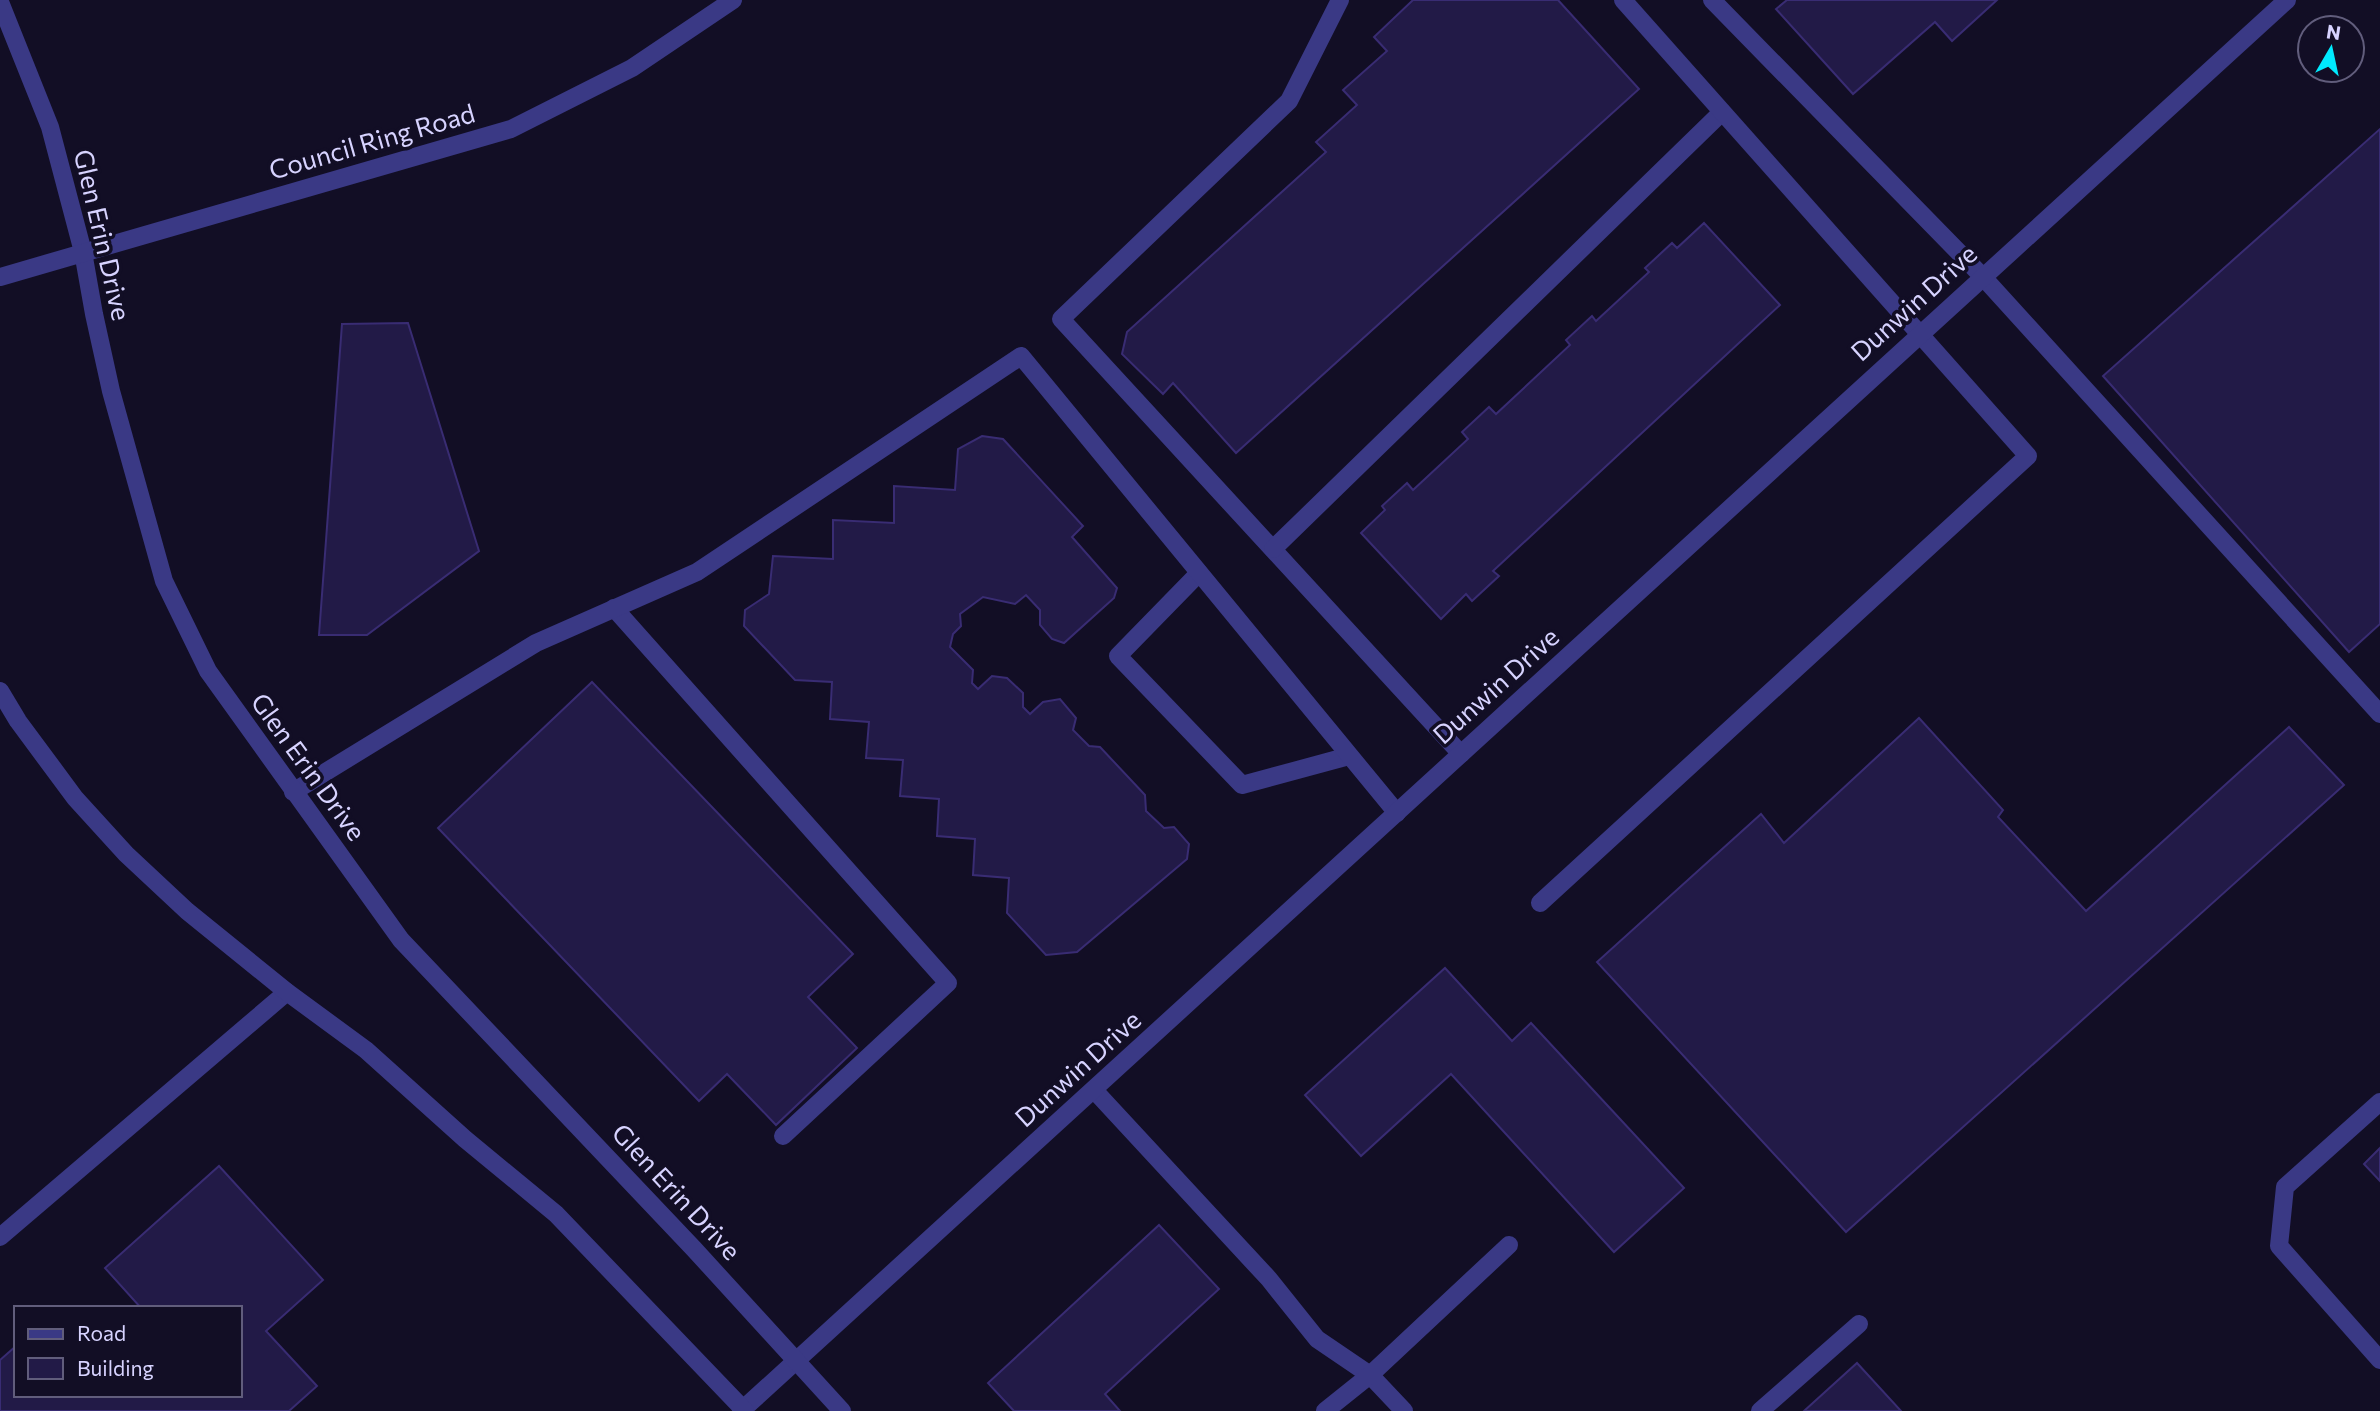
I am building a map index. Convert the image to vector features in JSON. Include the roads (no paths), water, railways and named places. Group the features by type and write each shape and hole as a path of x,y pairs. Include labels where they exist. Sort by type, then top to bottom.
{"street":[{"name":"Council Ring Road","path":"0,276 511,129 632,68 733,0"},
{"path":"1340,0 1289,101 1061,319 1461,754"},
{"path":"1540,903 2028,456 1623,0"},
{"path":"1712,0 1983,276 2380,714"},
{"name":"Dunwin Drive","path":"743,1410 2287,0"},
{"name":"Glen Erin Drive","path":"0,2 50,127 83,252 111,391 164,581 208,671 401,940 694,1249 842,1411"},
{"path":"1273,549 1722,112"},
{"path":"293,792 536,643 697,572 1021,356 1397,813"},
{"path":"1199,573 1118,656 1242,785 1349,756"},
{"path":"614,608 947,983 783,1136"},
{"path":"0,691 18,721 75,798 125,854 187,911 287,992 366,1050 465,1139 556,1214 743,1410"},
{"path":"0,1237 287,992"},
{"path":"1094,1090 1269,1279 1317,1339 1370,1375 1404,1411"},
{"path":"2380,1102 2285,1186 2279,1246 2380,1360"},
{"path":"1325,1411 1370,1375 1509,1245"},
{"path":"1760,1411 1859,1324"}]}
